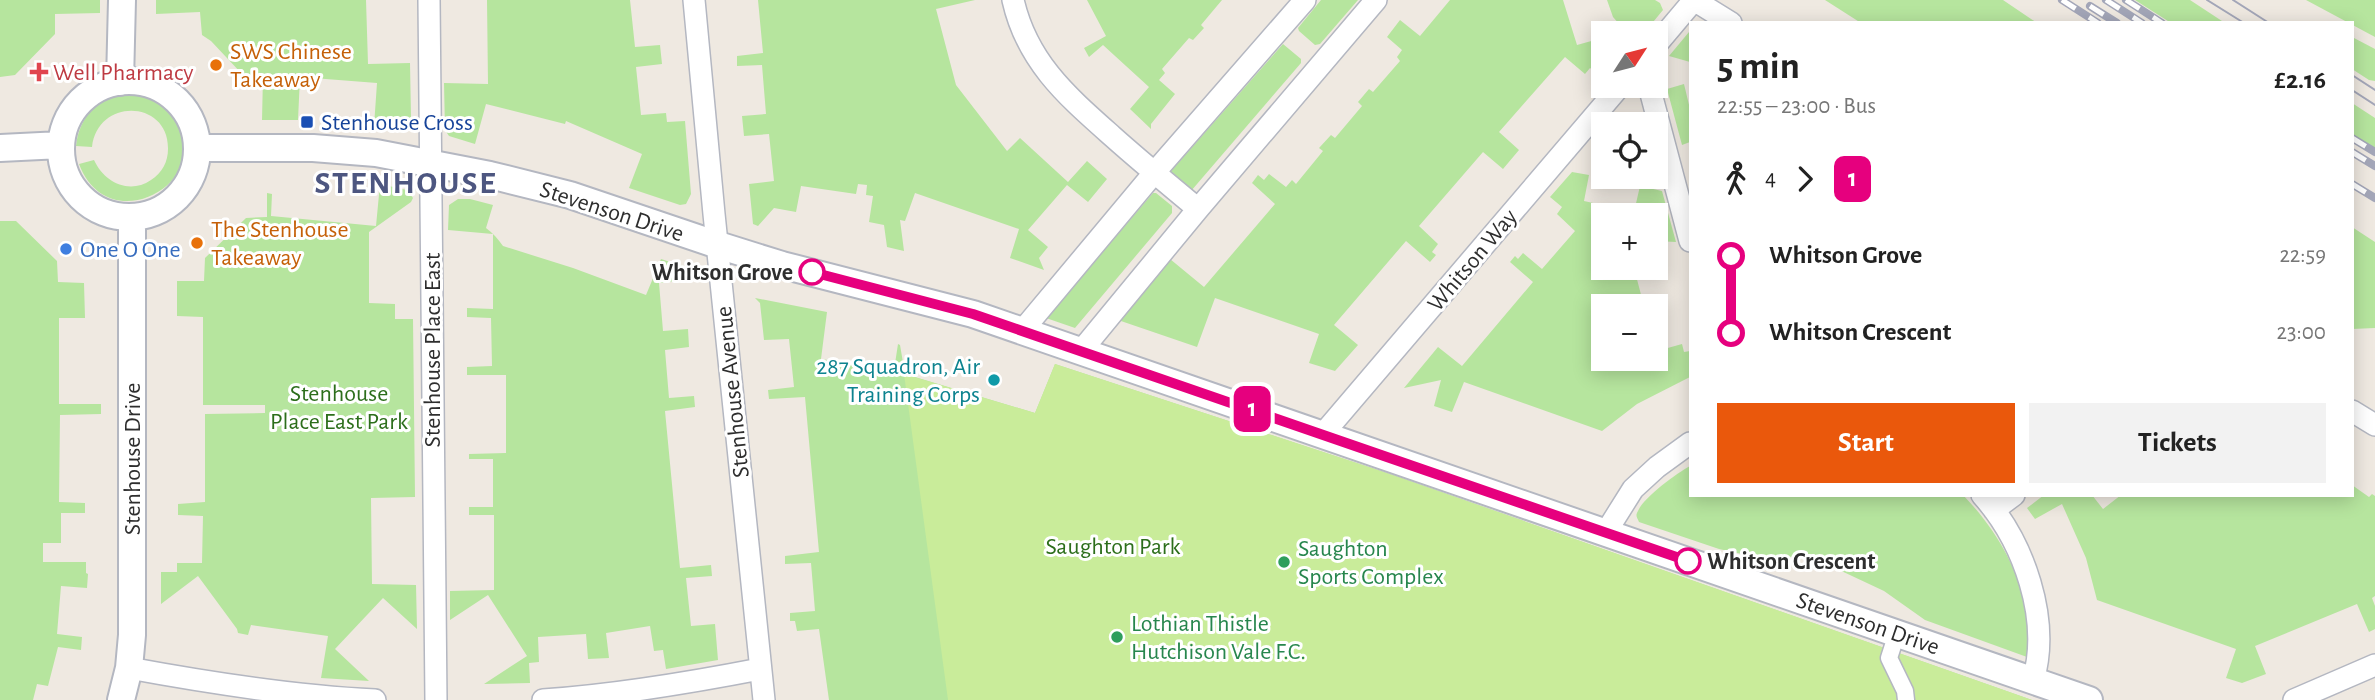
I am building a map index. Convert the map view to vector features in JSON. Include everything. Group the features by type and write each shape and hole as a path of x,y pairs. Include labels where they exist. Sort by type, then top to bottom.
{"street":[{"path":"120,82 122,0"},
{"name":"Stenhouse Place East","path":"429,0 436,700"},
{"name":"Stenhouse Avenue","path":"694,0 764,700"},
{"path":"1013,0 1029,47 1056,84 1198,209"},
{"path":"1022,331 1154,173 1305,0"},
{"path":"1081,351 1376,0"},
{"path":"1668,30 1694,0 1728,21"},
{"path":"133,81 157,87 178,102 192,123 197,148 189,181 174,200 155,212 132,217 110,214 81,197 64,168 61,145 68,119 84,98 107,85 133,81"},
{"name":"Whitson Way","path":"1323,434 1610,98"},
{"path":"1652,98 1689,237"},
{"path":"0,148 61,145"},
{"name":"Stevenson Drive","path":"197,148 313,148 376,153 490,175 570,195 782,265 973,314 2089,700"},
{"name":"Stenhouse Drive","path":"121,700 129,668 132,635 132,217"},
{"path":"2354,412 2375,425"},
{"path":"1606,532 1633,489 1689,444"},
{"path":"2008,497 1988,503 2019,552 2035,604 2039,662 2033,681"},
{"path":"1897,633 1889,658 1905,691 1906,700"},
{"path":"2294,700 2375,665"},
{"path":"129,668 224,685 375,700"},
{"path":"543,700 596,697 679,685 760,669"}],"green space":[{"path":"0,0 100,0 100,13 55,14 55,34 15,75 0,77"},
{"path":"156,0 366,0 368,64 410,63 411,118 395,129 374,126 377,83 300,77 298,120 262,120 263,76 242,74 202,35 200,12 156,14"},
{"path":"487,0 630,0 635,47 660,45 662,64 636,67 641,115 666,113 667,122 685,121 691,194 686,204 680,205 629,188 642,154 566,121 565,124 486,104 475,144 449,136 445,130 444,83 488,84"},
{"path":"758,0 975,0 936,9 956,85 1007,151 1020,138 1068,182 1087,161 1107,179 1088,202 1067,185 1028,230 1048,247 1039,258 1044,270 1010,258 1019,229 915,193 905,221 900,220 904,251 887,247 884,225 869,222 873,196 866,195 867,185 858,184 856,194 801,186 796,212 774,208 758,226 753,224 749,184 774,181 769,134 744,136 742,116 766,114 762,65 737,66 737,56 763,53"},
{"path":"1087,0 1222,0 1201,25 1204,28 1193,40 1189,38 1162,69 1165,73 1159,80 1175,94 1151,124 1151,129 1130,109 1149,87 1103,45 1089,57 1084,48 1106,36"},
{"path":"1321,0 1358,0 1320,44 1315,45 1298,28"},
{"path":"1450,0 1563,0 1577,45 1591,41 1591,69 1585,74 1565,57 1499,132 1519,150 1503,169 1483,152 1419,226 1438,244 1432,252 1436,255 1430,262 1406,241 1334,325 1358,345 1335,371 1309,363 1319,334 1215,298 1197,347 1118,320 1170,259 1204,287 1275,204 1252,183 1258,175 1264,180 1269,174 1286,187 1292,180 1296,184 1323,151 1319,148 1331,135 1335,138 1362,106 1358,102 1369,89 1373,92 1400,61 1397,57 1402,50 1387,37 1400,20 1420,36"},
{"path":"1607,0 1655,0 1663,10 1654,21 1616,21"},
{"path":"1825,0 2003,0 2034,21 1858,21"},
{"path":"2135,0 2190,0 2222,21 2168,21"},
{"path":"2306,0 2375,0 2375,37 2354,26 2354,21 2345,21"},
{"path":"1689,32 1689,62 1669,56"},
{"path":"2354,38 2375,49 2375,81 2354,70"},
{"path":"1283,44 1301,59 1301,63 1191,191 1170,173 1171,171"},
{"path":"1684,84 1689,105 1689,142 1682,145 1668,89"},
{"path":"130,93 153,98 172,113 184,136 184,159 174,178 157,192 136,200 114,199 94,188 79,164 94,160 98,168 111,180 118,184 134,186 151,180 158,174 166,163 168,154 165,133 157,121 146,114 133,111 119,113 107,119 97,131 92,147 76,146 81,126 92,109 109,98"},
{"path":"2354,104 2375,118 2375,149 2354,136"},
{"path":"1572,172 1589,175 1584,201 1593,203 1591,280 1637,280 1641,294 1591,294 1591,371 1668,371 1668,348 1682,344 1684,352 1689,351 1689,378 1637,404 1602,431 1464,382 1452,412 1434,406 1441,380 1404,388 1438,347 1462,366 1533,282 1510,262 1515,256 1518,259 1523,253 1542,269 1575,231 1557,214 1562,207 1550,197"},
{"name":"Stenhouse Place East Park","path":"380,184 407,190 413,198 369,232 369,303 395,304 395,319 413,319 415,497 371,498 372,584 416,585 417,629 383,598 335,649 369,681 321,678 328,636 251,625 248,635 238,633 198,576 161,604 161,572 177,572 177,563 202,563 203,516 178,515 178,504 205,502 205,414 265,413 265,405 203,405 203,317 177,316 177,281 204,281 205,258 246,218 267,217 267,193 272,194 271,216 376,226"},
{"path":"1639,189 1662,191 1665,203 1636,203"},
{"path":"1153,193 1172,206 1172,213 1075,328 1046,318"},
{"path":"458,199 493,205 486,228 493,234 448,230 449,205"},
{"path":"1668,213 1676,242 1668,242"},
{"path":"0,221 16,221 57,261 58,282 84,283 85,318 59,318 59,404 101,404 101,414 60,415 59,502 85,503 85,513 61,513 61,543 43,543 43,562 86,562 87,588 61,586 57,634 82,637 81,650 58,647 48,686 37,684 33,700 0,700"},
{"path":"2354,228 2375,242 2375,328 2354,329"},
{"path":"493,234 503,246 646,295 661,259 683,266 684,280 659,283 663,331 688,329 689,347 665,350 669,398 694,396 695,407 665,411 680,568 711,565 712,576 686,578 691,626 715,624 718,660 666,669 663,650 654,651 650,626 606,633 609,658 588,659 586,634 538,637 539,662 529,663 530,683 484,684 527,656 488,595 450,620 450,591 494,590 494,515 469,515 469,507 493,507 493,459 469,459 469,454 506,453 506,375 467,375 467,367 492,366 491,318 467,317 467,308 493,309"},
{"name":"Saughton Sports Complex","path":"755,298 827,312 821,359 894,370 898,344 905,374 1035,413 1055,364 1393,475 2032,700 829,700 819,629 797,631 795,621 790,621 790,613 815,611 811,563 785,564 785,556 819,552 805,397 769,399 768,390 794,387 789,339 764,340 760,303"},
{"name":"Saughton Sports Complex","path":"1055,364 1393,475 2032,700 948,700 904,374 1035,413"},
{"path":"1689,467 1689,497 1965,497 1985,520 2011,562 2028,615 2030,654 2027,657 1925,620 1884,591 1835,568 1795,557 1742,554 1719,549 1639,522 1637,514 1641,505"},
{"path":"2354,486 2369,497 2372,494 2375,496 2375,596 2372,598 2375,606 2375,629 2369,632 2357,604 2255,646 2266,674 2242,683 2226,678 2236,649 2097,600 2086,558 2062,504 2035,519 2027,508 2041,497 2094,497 2103,509 2118,497 2354,497"}],"tram line":[{"path":"2207,0 2241,21"},
{"path":"2233,0 2266,21"},
{"path":"2354,76 2375,90"},
{"path":"2354,91 2375,105"}],"railway":[{"path":"2062,0 2095,21"},
{"path":"2106,0 2139,21"},
{"path":"2126,0 2159,21"},
{"path":"2090,6 2114,21"},
{"path":"2354,139 2375,152"},
{"path":"2354,153 2375,166"},
{"path":"2354,185 2375,198"}],"bus line":[{"name":"1","path":"812,272 973,314 1688,561"}],"place":[{"name":"SWS Chinese Takeaway","path":"216,65"},
{"name":"Well Pharmacy","path":"39,72"},
{"name":"Stenhouse Cross","path":"307,122"},
{"name":"The Stenhouse Takeaway","path":"197,243"},
{"name":"One O One","path":"66,249"},
{"name":"Whitson Grove","path":"812,272"},
{"name":"287 Squadron, Air Training Corps","path":"994,380"},
{"name":"Whitson Crescent","path":"1688,561"},
{"name":"Saughton Sports Complex","path":"1284,562"},
{"name":"Lothian Thistle Hutchison Vale F.C.","path":"1117,637"}],"district":[{"name":"STENHOUSE","path":"406,182"}],"park label":[{"name":"Saughton Park","path":"1113,546"}]}
